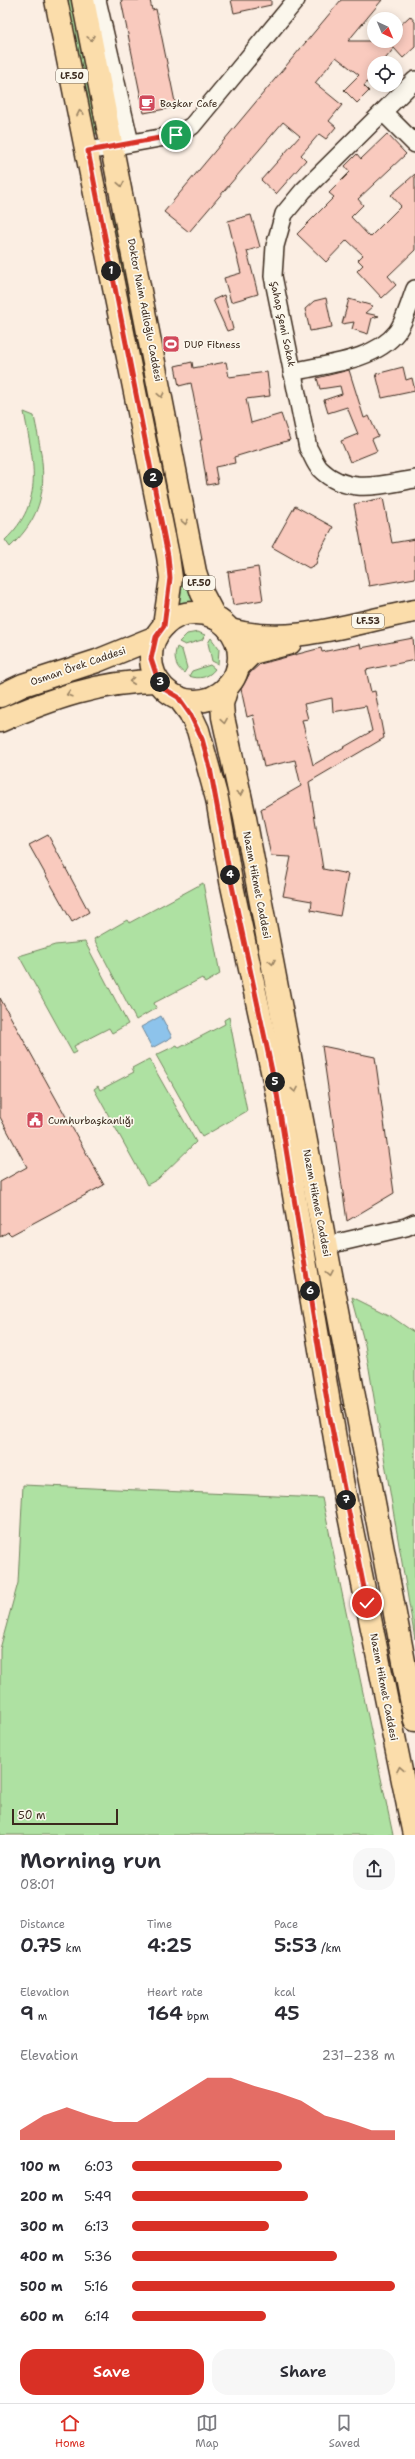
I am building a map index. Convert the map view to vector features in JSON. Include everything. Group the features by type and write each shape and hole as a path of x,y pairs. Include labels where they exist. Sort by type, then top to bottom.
{"main road":[{"name":"LF.50","path":"56,0 88,151 168,556 170,578 160,631 151,659 158,680 166,690 178,697 188,700 204,700 218,694 227,687 238,667 238,648 223,624"},
{"name":"Doktor Naim Adiloğlu Caddesi","path":"83,0 122,144 195,572 202,593 223,624"},
{"name":"LF.53","path":"238,667 252,653 321,632 415,611"},
{"path":"160,631 183,615 205,614 223,624"},
{"name":"LF.53","path":"223,624 247,635 293,635 321,632"},
{"name":"Osman Örek Caddesi","path":"0,696 23,685 97,661 160,631"},
{"path":"0,721 73,692 133,681 158,680"},
{"name":"Nazım Hikmet Caddesi","path":"227,687 222,704 225,731 232,755 415,1720"},
{"name":"Nazım Hikmet Caddesi","path":"178,697 198,730 210,768 231,881 277,1094 331,1420 414,1835"}],"street":[{"path":"96,0 122,144"},
{"path":"88,151 176,135 192,126 296,0"},
{"name":"Şahap Şemi Sokak","path":"415,80 303,191 284,214 275,246 273,276 308,448 320,469 339,483 364,488 415,479"},
{"path":"383,112 415,144"},
{"path":"292,372 366,354 384,344 397,332 415,290"},
{"path":"324,1246 406,1227 415,1223"}],"green space":[{"path":"64,0 73,0 97,134 92,133"},
{"path":"113,201 198,602 179,604 173,549 112,223"},
{"path":"24,412 34,416 43,470 42,486 39,502 33,517 24,532 10,547 5,540 18,525 27,510 33,480 31,447"},
{"path":"198,632 205,635 202,640 185,645 179,642 187,634"},
{"path":"211,638 219,649 218,664 212,661 208,643"},
{"path":"177,647 182,650 187,668 184,673 181,671 176,662 175,654"},
{"path":"210,665 215,669 207,676 197,678 189,676 192,671"},
{"path":"203,883 220,974 205,983 202,978 154,1003 156,1008 136,1020 94,939 127,920 129,923"},
{"path":"85,942 128,1024 112,1033 109,1028 74,1046 77,1052 73,1054 19,956 55,945"},
{"path":"229,1017 247,1111 202,1137 156,1055 177,1045 179,1048 225,1024 224,1020"},
{"path":"149,1059 196,1142 158,1179 147,1185 94,1089 98,1086 100,1090 134,1072 132,1068"},
{"path":"352,1297 392,1317 415,1333 415,1639 365,1345"},
{"path":"23,1485 322,1498 393,1835 0,1835 0,1649 18,1583"}],"water":[{"path":"161,1016 172,1037 152,1048 141,1027"}],"building":[{"path":"121,0 150,0 152,10 156,9 176,107 144,113"},
{"path":"231,0 271,0 271,5 234,13"},
{"path":"341,0 382,0 372,12 367,12 367,18 348,41 367,41 367,48 394,48 388,56 367,56 367,82 364,86 368,92 357,103 344,90 359,75 336,57 315,83 342,105 329,121 336,127 326,139 319,134 301,155 306,160 276,194 261,180 300,136 283,122 189,232 164,212"},
{"path":"410,16 415,22 415,47 403,58 403,56 394,48 403,48 403,22"},
{"path":"387,134 406,154 358,199 363,205 351,217 370,237 401,206 391,195 415,174 415,250 388,276 396,285 382,298 357,271 363,265 358,260 363,255 347,240 326,262 297,234 334,197 329,193 350,172 345,166 357,154 361,159"},
{"path":"251,215 260,247 247,251 258,294 231,302 224,278 241,273 228,221"},
{"path":"224,295 233,329 227,331 213,300"},
{"path":"326,298 332,327 310,331 305,309 314,301"},
{"path":"349,299 373,306 365,313 379,316 372,318 368,334 352,329 354,322 342,324"},
{"path":"192,362 193,368 226,362 229,377 267,372 270,396 246,399 251,423 281,414 290,440 234,457 235,463 215,467 218,483 207,485 200,440 202,440 191,383 179,386 175,366"},
{"path":"403,367 406,380 412,378 415,391 382,398 376,374"},
{"path":"349,370 364,418 369,416 378,436 372,439 377,451 350,462 341,441 358,434 347,407 328,413 324,400 342,394 340,386 320,389 317,378"},
{"path":"383,498 392,543 415,539 415,578 369,586 354,504"},
{"path":"295,506 333,527 319,553 316,564 309,568 272,547"},
{"path":"258,567 263,600 233,605 228,572"},
{"path":"413,638 415,660 366,670 371,692 375,691 384,738 309,782 323,869 348,874 340,916 311,910 312,901 283,896 291,857 271,856 261,809 301,786 295,760 264,767 253,715 247,717 241,689 250,673 260,664 321,648 322,652 360,644 361,648","holes":["332,698 333,712 366,706 372,731 313,765 302,720 308,719 304,704"]},
{"path":"48,835 89,912 72,922 29,845"},
{"name":"Cumhurbaşkanlığı","path":"0,998 104,1185 11,1235 8,1232 0,1237 0,1182 27,1167 0,1117"},
{"path":"322,1046 375,1057 394,1193 347,1221"}],"place":[{"name":"Başkar Cafe","path":"147,103"},
{"name":"DUP Fitness","path":"171,344"},
{"name":"Cumhurbaşkanlığı","path":"35,1120"}],"route":[{"path":"176,135 88,151 168,556 170,578 164,626 156,637 152,648 151,659 153,670 158,680 166,690 178,697 190,714 202,739 210,768 217,799 231,881 277,1094 290,1162 329,1413 367,1603"}]}
